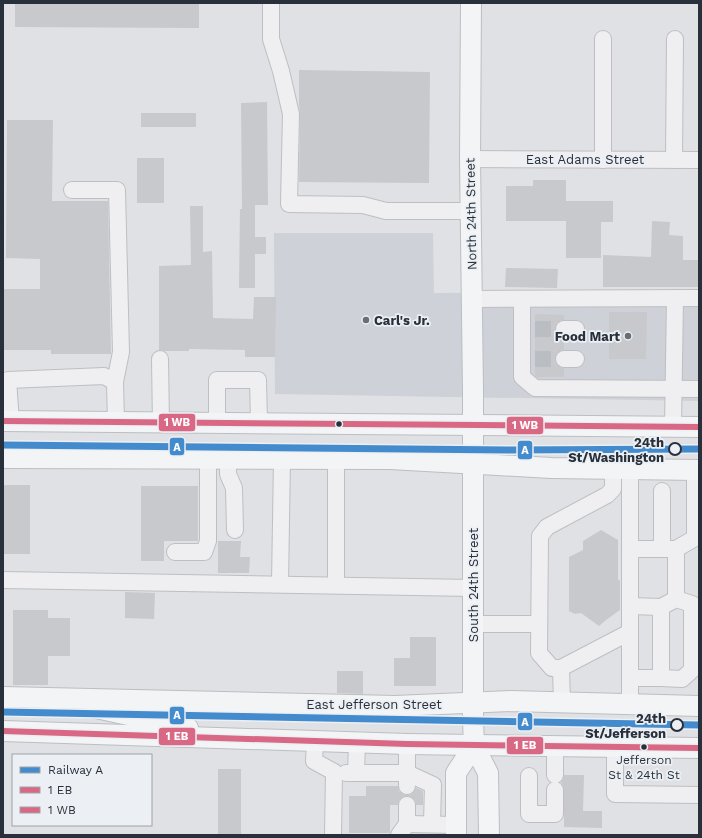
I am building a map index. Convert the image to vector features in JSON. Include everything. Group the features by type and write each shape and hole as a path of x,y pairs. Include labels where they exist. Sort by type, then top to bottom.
{"main road":[{"name":"North 24th Street","path":"470,3 473,425"},
{"path":"7,422 699,427"},
{"name":"South 24th Street","path":"473,425 474,746 488,774 489,835"},
{"path":"3,458 390,459 551,468 697,470"},
{"name":"East Jefferson Street","path":"3,697 395,706 511,701 699,706"},
{"name":"East Jefferson Street","path":"49,698 239,739"},
{"name":"East Jefferson Street","path":"3,731 474,746 699,748"},
{"path":"456,830 456,773 474,746"}],"street":[{"path":"271,3 271,39 283,78 291,114 289,204 363,205 386,211 471,211"},
{"path":"603,39 603,160"},
{"path":"674,160 675,39"},
{"name":"East Adams Street","path":"470,159 699,160"},
{"path":"72,190 117,190 121,352 115,382 116,422"},
{"path":"673,427 675,298"},
{"path":"472,299 699,298"},
{"path":"522,299 528,329 528,358 522,377 535,388 699,389"},
{"path":"160,359 161,423"},
{"path":"7,422 6,377 104,376 115,382"},
{"path":"217,423 217,380 258,380 259,423"},
{"path":"218,458 228,474 234,488 234,530"},
{"path":"175,552 204,552 208,541 218,458"},
{"path":"280,584 282,459"},
{"path":"336,459 336,585"},
{"path":"621,469 613,489 607,495 547,527 540,536 539,653 552,668 561,668 630,632"},
{"path":"621,469 630,517 630,704"},
{"path":"630,549 669,549 695,538 697,470"},
{"path":"662,491 676,599"},
{"path":"607,495 620,505 630,517"},
{"path":"3,580 473,588"},
{"path":"630,606 661,607 676,599 692,604 692,670 682,679 630,678"},
{"path":"661,607 661,678"},
{"path":"473,624 539,624"},
{"path":"561,668 562,702"},
{"path":"315,742 314,761 334,772 356,773 433,785 432,824"},
{"path":"356,773 357,743"},
{"path":"407,744 407,780"},
{"path":"529,776 529,814 555,814 555,746"},
{"path":"615,747 615,794 699,795"},
{"path":"333,835 334,772"},
{"path":"407,805 403,830 432,824 456,830"}],"shaded area":[{"path":"274,233 433,233 434,293 699,291 699,401 275,394"}],"building":[{"path":"15,3 199,3 199,28 15,27"},
{"path":"299,70 430,72 429,183 299,182"},
{"path":"267,102 268,205 255,205 255,237 266,237 266,254 255,254 255,288 239,288 240,209 242,209 241,103"},
{"path":"141,113 196,113 196,127 141,127"},
{"path":"7,120 53,120 52,201 108,201 111,354 51,354 51,350 3,350 3,289 40,289 40,259 6,258"},
{"path":"137,158 164,158 164,203 137,203"},
{"path":"533,180 566,180 566,201 613,201 613,222 601,222 601,258 566,258 566,221 506,221 506,186 533,186"},
{"path":"190,206 203,206 203,252 212,251 213,318 253,319 254,297 276,297 275,357 245,357 245,350 159,350 159,266 191,265"},
{"path":"652,221 670,222 669,235 683,236 683,260 699,260 699,287 603,287 603,255 651,257"},
{"path":"506,268 558,269 557,288 505,287"},
{"name":"Food Mart","path":"609,312 647,312 646,359 609,359"},
{"path":"535,314 564,315 564,320 559,321 555,329 556,334 564,338 564,350 559,351 555,359 556,364 564,368 564,377 537,377 535,375"},
{"path":"3,485 30,485 30,554 3,554"},
{"path":"141,486 198,486 198,541 164,541 164,561 141,561"},
{"path":"601,530 618,540 620,610 599,626 581,613 575,614 569,611 569,557 583,550 583,541"},
{"path":"218,541 241,541 240,557 250,557 249,573 218,573"},
{"path":"125,592 155,593 154,619 125,618"},
{"path":"13,610 48,610 48,618 70,618 70,656 48,656 48,685 13,685"},
{"path":"410,637 436,637 436,686 394,686 394,658 410,658"},
{"path":"337,671 363,671 363,694 337,693"},
{"path":"218,769 241,769 241,835 218,835"},
{"path":"564,775 584,775 583,811 602,811 602,828 564,827 564,790 561,782"},
{"path":"366,786 398,786 399,791 407,795 412,794 416,788 423,791 423,805 416,805 415,800 411,797 403,797 399,800 398,805 390,805 390,833 349,833 349,796 366,796"}],"tunnel":[{"path":"535,329 564,329"},
{"path":"535,359 564,359"}],"rail line":[{"name":"A","path":"3,445 509,450 699,449"},
{"name":"A","path":"3,712 699,725"}],"transit line":[{"path":"3,421 699,427"},
{"path":"3,731 407,744 699,748"}],"place":[{"name":"Carl's Jr.","path":"366,320"},
{"name":"Food Mart","path":"628,336"},
{"name":"24th St/Washington","path":"675,449"},
{"name":"24th St/Jefferson","path":"677,725"},
{"name":"Jefferson St & 24th St","path":"644,747"}]}
